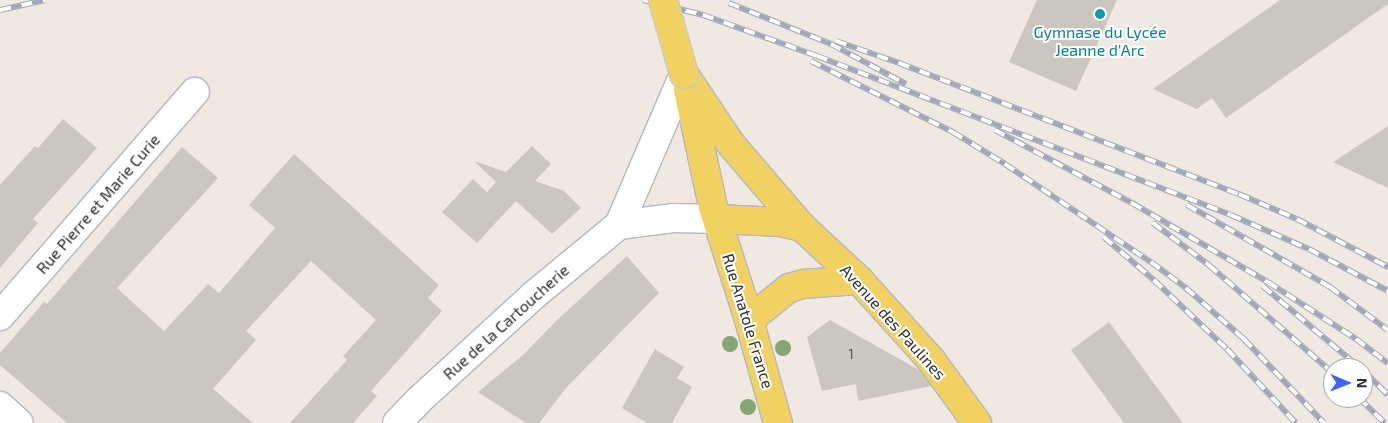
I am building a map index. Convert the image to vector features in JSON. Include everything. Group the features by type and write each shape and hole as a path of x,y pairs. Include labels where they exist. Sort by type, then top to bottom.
{"main road":[{"name":"Avenue des Paulines","path":"663,0 684,74 717,219"},
{"name":"Avenue des Paulines","path":"684,74 730,143 802,227 859,280 931,360 977,423"},
{"path":"717,219 780,222 802,227"},
{"name":"Rue Anatole France","path":"717,219 749,320 778,423"},
{"path":"749,320 789,288 803,284 859,280"}],"street":[{"name":"Rue de la Cartoucherie","path":"397,423 418,401 534,295 619,225 684,74"},
{"name":"Rue Pierre et Marie Curie","path":"0,316 195,92"},
{"path":"619,225 674,218 717,219"},
{"path":"0,406 19,423"}],"building":[{"path":"1037,0 1117,0 1076,91 1009,62"},
{"path":"1280,0 1388,0 1388,4 1226,118 1212,98 1197,109 1153,89"},
{"path":"63,119 97,148 33,219 38,223 0,268 0,185 35,146 38,148"},
{"path":"1388,126 1388,188 1333,162"},
{"path":"532,146 551,164 535,181 564,191 581,208 552,234 516,201 477,243 442,212 473,179 487,192 496,182 474,161 506,172"},
{"path":"182,147 218,178 117,288 164,331 208,284 219,293 275,228 249,205 294,154 439,285 428,298 442,311 371,391 377,396 353,423 290,423 347,360 343,356 376,320 311,261 246,331 256,340 213,389 253,423 67,423 0,365 0,353 44,302 47,304"},
{"path":"627,256 659,293 566,388 539,423 526,423 478,392 523,355 556,321"},
{"path":"830,320 919,370 931,386 858,401 856,384 822,391 807,337"},
{"path":"1109,322 1183,423 1124,423 1071,350"},
{"path":"655,349 684,367 677,378 692,387 672,423 647,423 622,408"}],"railway":[{"path":"0,10 45,0"},
{"path":"643,0 703,15 817,56 1231,215 1309,249 1388,291"},
{"path":"729,3 831,44 906,84"},
{"path":"836,41 899,63 1239,194 1297,219 1388,267"},
{"path":"811,61 953,132 1005,164 1151,262 1186,288 1244,339 1324,423"},
{"path":"995,130 1132,203 1268,282 1356,339 1388,363"},
{"path":"1187,205 1330,287 1388,330"},
{"path":"1153,223 1209,265 1323,364"},
{"path":"1104,237 1154,280 1227,349 1296,423"},
{"path":"1263,286 1348,358"},
{"path":"1373,380 1388,395"},
{"path":"1369,408 1385,423"}],"place":[{"name":"Gymnase du Lycée Jeanne d'Arc","path":"1100,14"}]}
